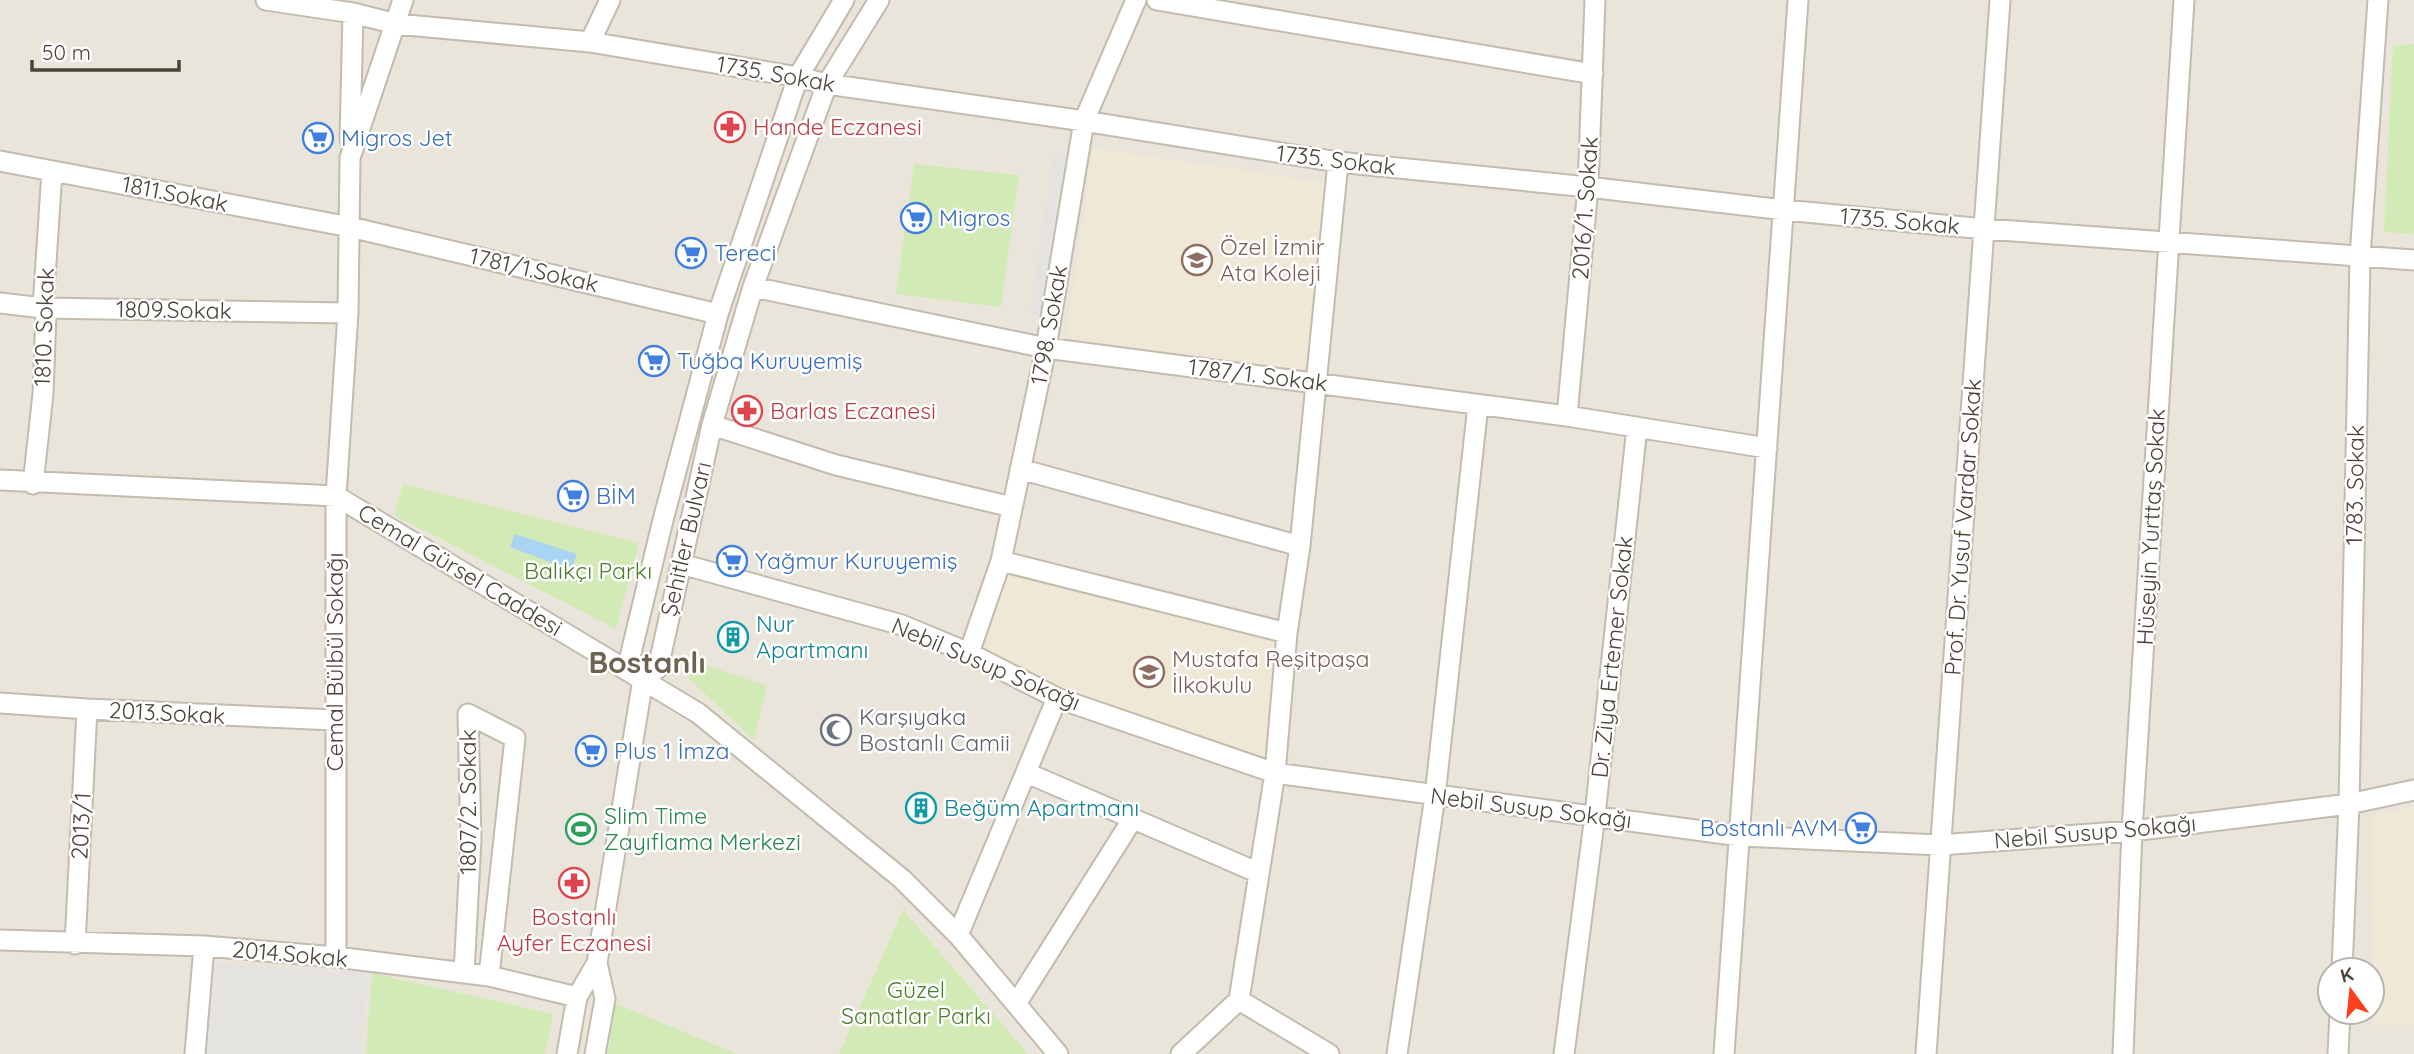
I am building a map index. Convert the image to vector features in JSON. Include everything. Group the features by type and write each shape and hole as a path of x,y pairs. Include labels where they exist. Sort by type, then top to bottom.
{"street":[{"name":"1735. Sokak","path":"266,0 353,13 396,24 590,42 798,76 828,84 1084,121 1338,162 1985,229 2414,260"},
{"name":"Cemal Bülbül Sokağı","path":"350,158 403,0"},
{"path":"590,42 610,0"},
{"name":"Şehitler Bulvarı","path":"844,0 798,76 718,314 630,657 643,679 658,668 712,425 753,287 828,84 879,0"},
{"name":"1798. Sokak","path":"969,653 1001,561 1046,348 1084,121 1136,0"},
{"path":"1157,0 1593,74"},
{"name":"2016/1. Sokak","path":"1567,416 1588,187 1595,0"},
{"path":"1724,1054 1798,0"},
{"name":"Prof. Dr. Yusuf Vardar Sokak","path":"1926,1054 2000,0"},
{"name":"Hüseyin Yurttaş Sokak","path":"2123,1054 2132,831 2184,0"},
{"name":"1783. Sokak","path":"2343,956 2360,257 2378,0"},
{"name":"Cemal Bülbül Sokağı","path":"336,957 336,496 348,313 353,13"},
{"name":"1811.Sokak","path":"0,161 350,227"},
{"path":"1181,1054 1239,1000 1275,773 1287,633 1300,546 1338,162"},
{"name":"1810. Sokak","path":"33,484 43,394 46,314 43,308 52,171"},
{"name":"1781/1.Sokak","path":"350,227 718,314"},
{"name":"1787/1. Sokak","path":"753,287 1046,348 1567,416 1767,448"},
{"name":"1809.Sokak","path":"0,303 43,308 348,313"},
{"path":"1397,1054 1435,796 1478,405"},
{"path":"712,425 836,465 1012,507"},
{"name":"Dr. Ziya Ertemer Sokak","path":"1564,1054 1595,816 1637,427"},
{"path":"1020,469 1300,546"},
{"name":"Cemal Gürsel Caddesi","path":"0,481 336,496 698,713 902,879 958,934 1058,1054"},
{"path":"1001,561 1287,633"},
{"name":"Nebil Susup Sokağı","path":"681,564 902,625 969,653 1057,698 1275,773 1740,836 1940,845 2132,831 2348,804 2414,790"},
{"path":"567,1054 577,997 597,963 643,679"},
{"path":"958,934 1057,698"},
{"name":"2013.Sokak","path":"0,703 335,720"},
{"name":"2013/1","path":"75,943 87,709"},
{"name":"1807/2. Sokak","path":"464,972 471,840 468,714 515,738 489,976"},
{"path":"1027,773 1259,873"},
{"path":"1016,1004 1132,820"},
{"name":"2014.Sokak","path":"0,940 204,946 336,957 489,976 577,997"},
{"path":"195,1054 204,946"},
{"path":"595,1054 605,999 597,963"},
{"path":"1239,1000 1329,1054"},
{"path":"2338,1054 2339,1026"}],"shaded area":[{"path":"0,0 2414,0 2414,1054 0,1054"},
{"name":"Özel İzmir Ata Koleji","path":"1093,148 1326,183 1305,376 1066,338"},
{"path":"1054,151 1068,155 1043,316 1029,314"},
{"name":"Mustafa Reşitpaşa İlkokulu","path":"1007,570 1277,643 1267,764 1063,691 984,652"},
{"path":"2414,807 2414,1025 2386,1025 2386,956 2373,956 2372,816"},
{"path":"209,963 371,973 363,1011 359,1054 203,1054"}],"green space":[{"path":"2414,44 2414,234 2384,232 2393,46"},
{"path":"914,164 1019,175 1001,307 896,294"},
{"name":"Balıkçı Parkı","path":"403,484 639,543 616,629 394,515"},
{"path":"692,660 767,686 754,740 689,679"},
{"name":"Güzel Sanatlar Parkı","path":"903,910 1028,1054 839,1054"},
{"path":"372,973 553,1014 545,1054 366,1054"},
{"path":"614,1003 737,1054 608,1054"}],"water":[{"path":"515,534 577,554 571,570 510,547"}],"place":[{"name":"Hande Eczanesi","path":"730,127"},
{"name":"Migros Jet","path":"318,138"},
{"name":"Migros","path":"916,218"},
{"name":"Tereci","path":"691,253"},
{"name":"Özel İzmir Ata Koleji","path":"1197,260"},
{"name":"Tuğba Kuruyemiş","path":"654,361"},
{"name":"Barlas Eczanesi","path":"747,411"},
{"name":"BİM","path":"573,496"},
{"name":"Yağmur Kuruyemiş","path":"732,561"},
{"name":"Nur Apartmanı","path":"733,637"},
{"name":"Mustafa Reşitpaşa İlkokulu","path":"1149,672"},
{"name":"Karşıyaka Bostanlı Camii","path":"836,730"},
{"name":"Plus 1 İmza","path":"591,751"},
{"name":"Beğüm Apartmanı","path":"921,808"},
{"name":"Bostanlı AVM","path":"1861,828"},
{"name":"Slim Time Zayıflama Merkezi","path":"581,829"},
{"name":"Bostanlı Ayfer Eczanesi","path":"574,883"}],"district":[{"name":"Bostanlı","path":"647,663"}]}
